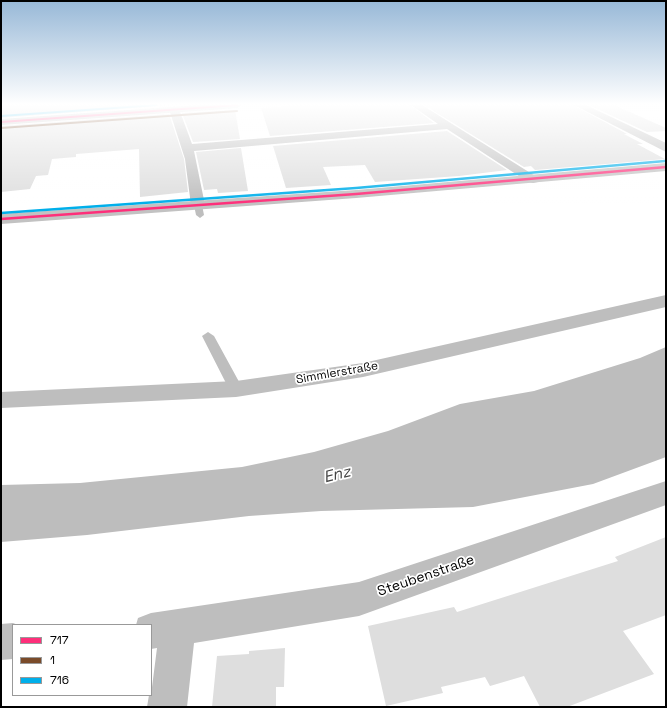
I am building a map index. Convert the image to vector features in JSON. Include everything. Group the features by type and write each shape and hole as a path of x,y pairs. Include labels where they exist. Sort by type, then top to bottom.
{"main road":[{"path":"1,219 199,210 666,167"}],"street":[{"path":"184,138 193,168 199,210"},
{"path":"187,148 306,138"},
{"path":"468,138 533,179"},
{"path":"646,138 666,148"},
{"name":"Simmlerstraße","path":"1,400 236,390 363,370 666,301"},
{"name":"Steubenstraße","path":"168,707 164,629 359,600 666,493"},
{"path":"1,642 12,641"}],"lane":[{"path":"208,336 236,390"}],"water":[{"name":"Enz","path":"666,347 666,457 593,484 473,507 321,511 249,516 87,535 1,542 1,485 80,483 242,467 314,452 388,431 460,404 534,391 640,358"}],"building":[{"path":"1,138 177,138 184,159 188,192 140,197 139,149 76,154 76,157 52,159 48,175 36,176 30,189 1,192"},
{"path":"191,138 240,139 193,142"},
{"path":"365,138 458,138 507,170 459,176 375,182 365,165 323,167 331,185 286,188 273,146"},
{"path":"477,138 632,138 643,144 637,144 665,159 535,170 531,166 524,167"},
{"path":"241,148 248,191 218,193 217,189 204,190 196,152"},
{"path":"666,537 666,615 623,631 654,674 567,707 540,707 524,676 490,686 485,677 441,687 443,693 386,706 368,626 454,607 457,612 618,561 615,557"},
{"path":"285,648 284,687 276,687 276,707 212,707 217,656 249,654 249,651"}],"transit line":[{"name":"716","path":"1,213 356,188 665,161"},
{"name":"717","path":"1,219 356,194 666,167"}]}
